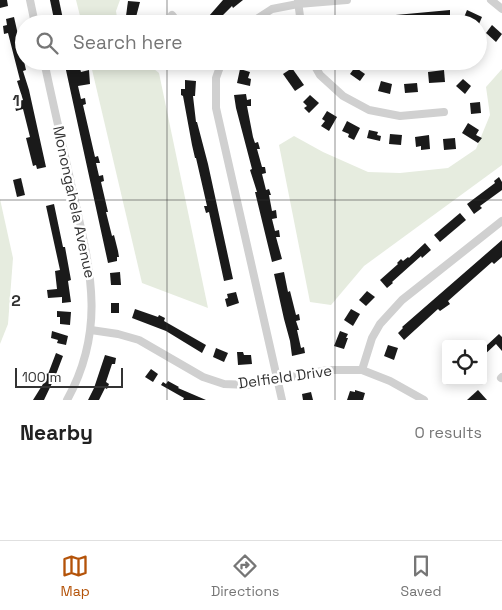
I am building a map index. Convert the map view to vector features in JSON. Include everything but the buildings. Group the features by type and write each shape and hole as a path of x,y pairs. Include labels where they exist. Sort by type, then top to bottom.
{"street":[{"path":"30,0 33,15"},
{"path":"263,15 272,9 298,2 347,0"},
{"path":"491,0 502,8"},
{"path":"298,2 300,15"},
{"name":"Monongahela Avenue","path":"46,70 88,260 92,294 91,330 82,367 67,400"},
{"path":"219,70 216,78 216,108 282,400"},
{"path":"317,70 343,96 369,110 400,116 444,112"},
{"path":"362,370 372,338 380,324 402,300 502,221"},
{"name":"Delfield Drive","path":"91,330 118,334 139,340 203,377 224,384 249,385 328,370 362,370 390,381 424,400"}],"shaded area":[{"path":"76,0 120,0 117,15 80,15"},
{"path":"502,69 502,165 364,266 331,305 310,302 279,145 294,136 323,152 368,172 400,173 448,168 476,149 490,115 486,87"},
{"path":"92,70 155,70 159,73 208,308 142,283"},
{"path":"0,199 13,258 8,324 0,344"}]}
